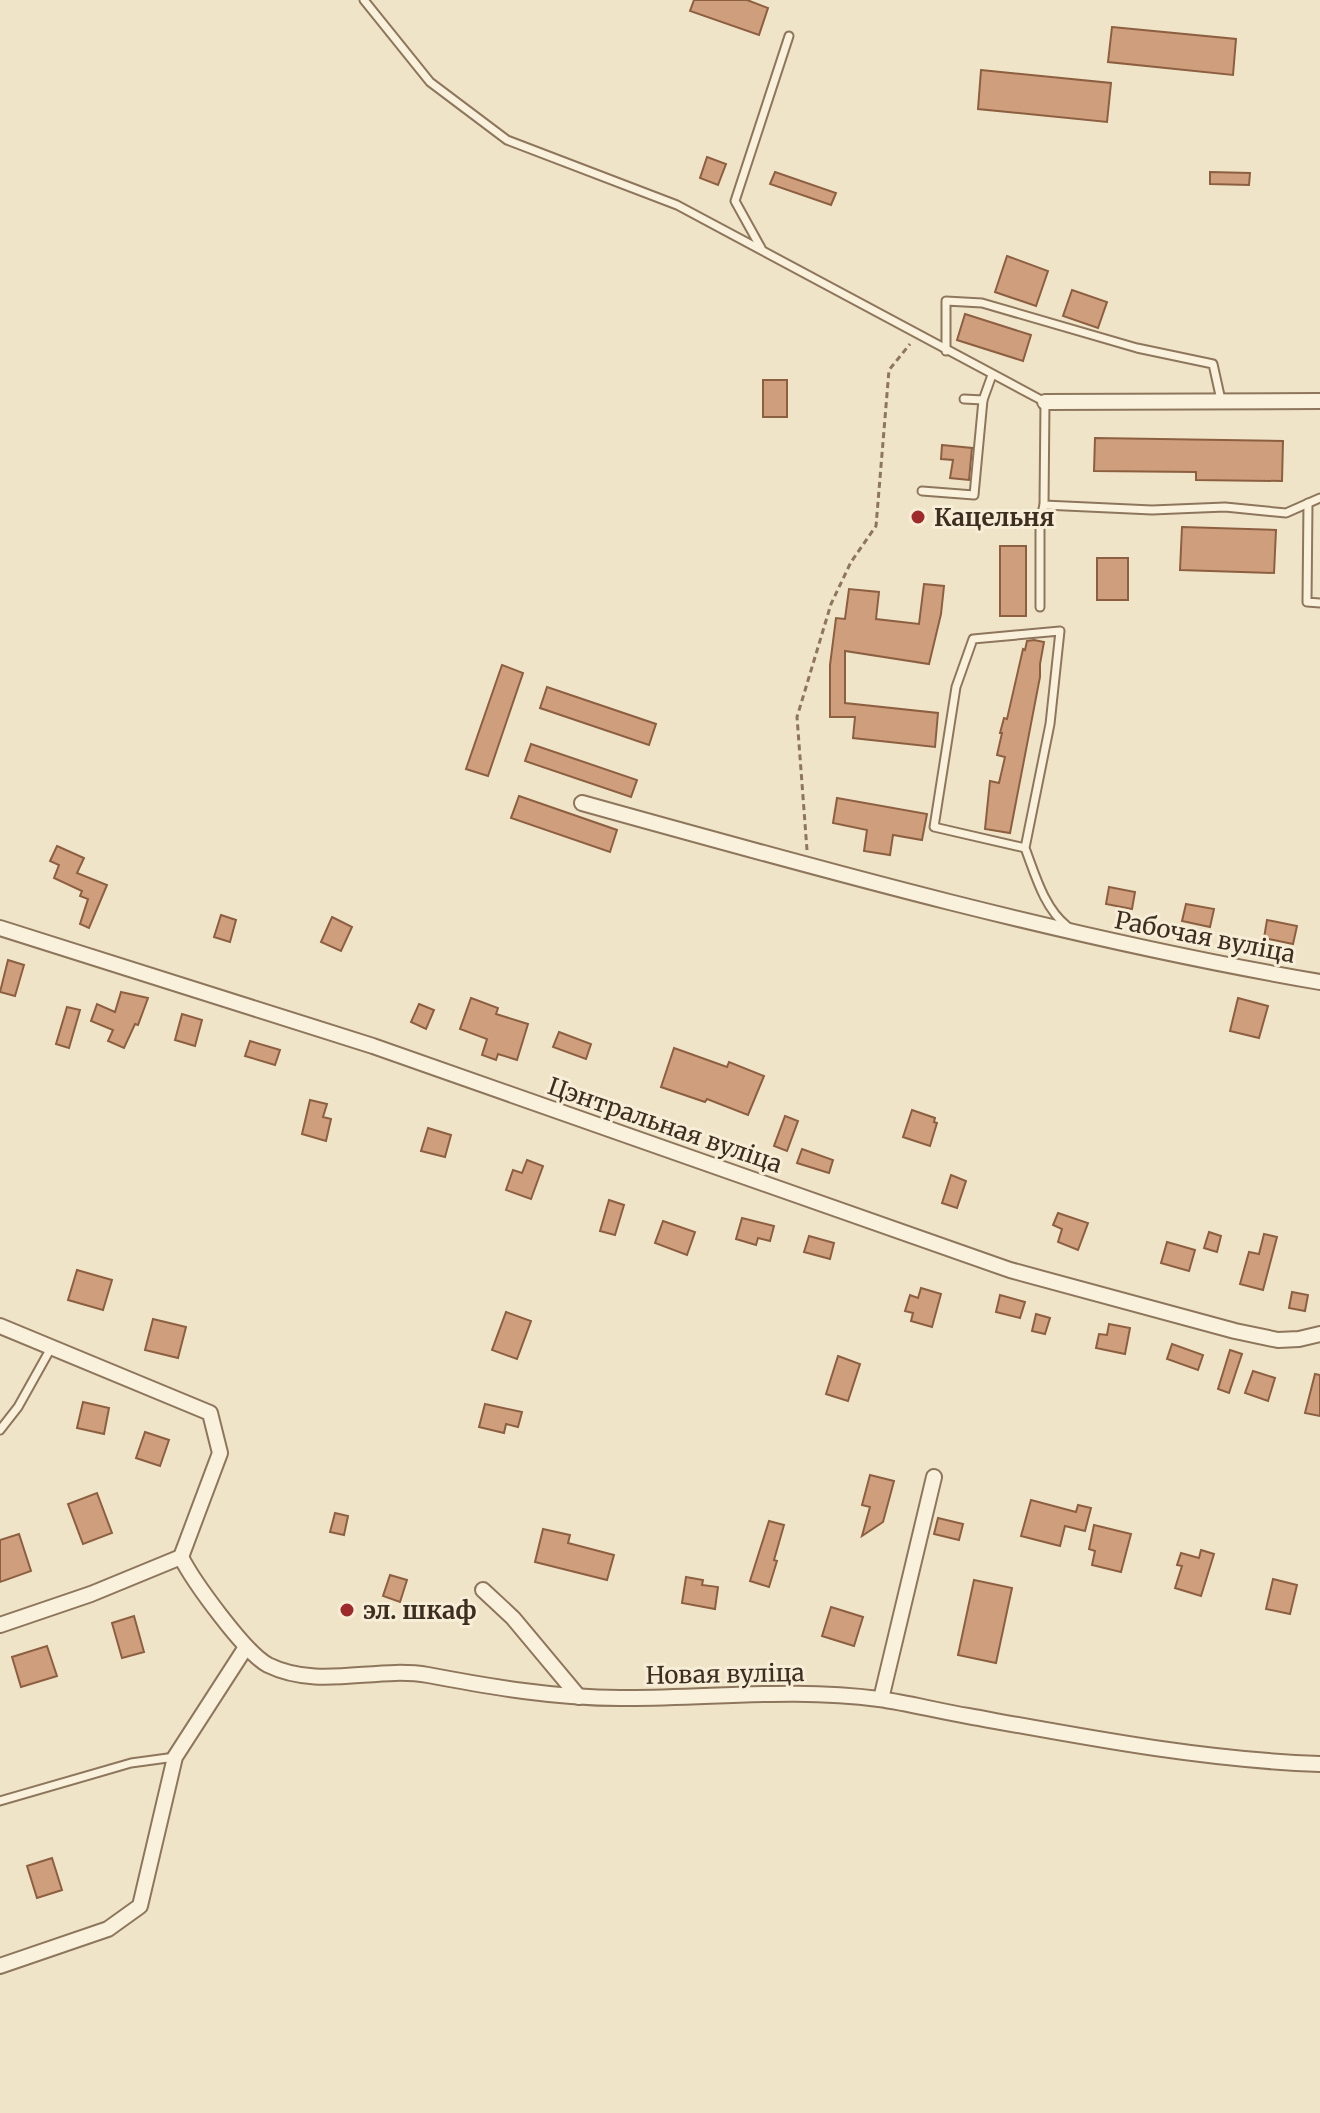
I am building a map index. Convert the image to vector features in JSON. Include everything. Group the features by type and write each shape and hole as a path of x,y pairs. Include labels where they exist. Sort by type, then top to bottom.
{"street":[{"path":"1045,402 1320,401"},
{"name":"Рабочая вуліца","path":"582,803 808,866 1082,935 1320,982"},
{"name":"Цэнтральная вуліца","path":"0,928 373,1046 1010,1270 1278,1340 1320,1334"},
{"path":"0,1326 210,1413 220,1453 181,1557 91,1594 0,1625"},
{"path":"881,1699 934,1477"},
{"name":"Новая вуліца","path":"181,1557 189,1573 246,1647 266,1664 309,1678 414,1673 579,1697 817,1694 881,1699 1180,1751 1267,1762 1320,1764"},
{"path":"483,1590 513,1618 579,1697"},
{"path":"0,1966 108,1929 140,1906 175,1757 246,1647"}],"lane":[{"path":"364,0 430,82 507,140 677,205 1045,402 1040,607"},
{"path":"762,250 735,201 789,36"},
{"path":"946,351 946,301 982,303 1137,348 1213,364 1221,400"},
{"path":"922,491 974,495 983,400 992,375"},
{"path":"964,399 983,400"},
{"path":"1044,505 1152,510 1225,507 1286,513 1320,498"},
{"path":"1308,503 1307,602 1320,603"},
{"path":"1025,848 934,827 956,687 973,639 1060,631 1050,724 1025,848 1038,885 1059,920 1082,935"},
{"path":"0,1430 18,1407 51,1348"},
{"path":"0,1801 131,1763 175,1757"}],"path":[{"path":"808,866 797,717 831,604 851,562 876,526 889,370 917,335"}],"building":[{"path":"694,0 747,0 768,8 759,35 690,11"},
{"path":"1112,27 1236,39 1233,75 1108,62"},
{"path":"981,70 1111,83 1107,122 978,109"},
{"path":"707,157 726,164 718,185 700,178"},
{"path":"775,172 836,193 831,205 770,184"},
{"path":"1210,172 1250,173 1249,185 1210,184"},
{"path":"1007,256 1048,271 1036,306 995,292"},
{"path":"1072,290 1107,302 1098,328 1063,316"},
{"path":"965,314 1031,335 1023,361 957,340"},
{"path":"763,380 787,380 787,417 763,417"},
{"path":"1095,438 1283,441 1282,481 1196,480 1196,472 1094,471"},
{"path":"942,445 972,448 969,480 950,478 953,460 941,459"},
{"path":"1182,527 1276,530 1274,573 1180,570"},
{"path":"1000,546 1026,546 1026,616 1000,616"},
{"path":"1097,558 1128,558 1128,600 1097,600"},
{"path":"924,584 944,586 929,664 845,651 845,703 938,713 935,747 853,738 855,717 830,717 830,665 836,618 845,619 849,589 879,592 876,619 919,624"},
{"path":"1027,641 1044,642 1040,677 1010,833 985,829 990,781 999,783 1005,757 997,755 1000,733 1004,718 1007,719 1023,649"},
{"path":"502,665 523,673 488,776 466,769"},
{"path":"547,687 656,724 649,745 540,708"},
{"path":"531,744 637,780 631,797 525,761"},
{"path":"519,796 617,830 610,852 511,818"},
{"path":"837,798 927,814 922,840 893,835 890,855 864,851 867,830 833,823"},
{"path":"57,846 84,858 77,873 107,885 89,928 80,924 88,899 80,896 82,891 54,878 59,865 50,861"},
{"path":"1109,887 1135,892 1132,909 1106,904"},
{"path":"1186,904 1214,909 1210,927 1182,921"},
{"path":"221,915 236,920 230,942 214,937"},
{"path":"332,917 352,927 341,951 321,942"},
{"path":"1267,920 1297,926 1293,944 1264,938"},
{"path":"8,960 24,965 15,996 0,992"},
{"path":"121,992 148,998 138,1025 135,1024 124,1048 108,1041 113,1030 91,1021 97,1004 115,1012"},
{"path":"471,998 498,1008 496,1014 528,1024 517,1060 498,1054 496,1060 482,1055 487,1039 460,1029"},
{"path":"1238,998 1268,1006 1259,1038 1230,1031"},
{"path":"419,1004 434,1010 426,1029 411,1022"},
{"path":"67,1007 80,1010 69,1048 56,1044"},
{"path":"182,1014 202,1020 195,1046 175,1040"},
{"path":"559,1032 591,1044 586,1059 553,1047"},
{"path":"250,1041 280,1050 275,1065 245,1056"},
{"path":"674,1048 727,1067 729,1062 764,1076 748,1115 707,1099 705,1102 661,1087"},
{"path":"310,1100 327,1104 323,1117 331,1119 326,1141 302,1134"},
{"path":"912,1110 935,1118 934,1122 937,1123 930,1146 903,1137"},
{"path":"785,1116 798,1121 787,1151 774,1146"},
{"path":"428,1128 451,1135 445,1157 421,1151"},
{"path":"802,1149 833,1160 829,1173 797,1163"},
{"path":"527,1160 543,1166 531,1199 506,1190 513,1170 522,1173"},
{"path":"951,1175 966,1181 957,1208 942,1203"},
{"path":"609,1200 624,1205 615,1235 600,1231"},
{"path":"1058,1213 1088,1223 1078,1250 1058,1242 1062,1229 1053,1225"},
{"path":"742,1218 774,1226 770,1241 758,1238 756,1245 736,1239"},
{"path":"663,1221 695,1232 687,1255 655,1243"},
{"path":"1209,1232 1221,1236 1217,1252 1204,1248"},
{"path":"1264,1234 1277,1237 1263,1290 1240,1284 1249,1252 1259,1254"},
{"path":"809,1236 834,1243 830,1259 804,1252"},
{"path":"1167,1242 1195,1250 1189,1271 1161,1263"},
{"path":"77,1270 112,1280 103,1310 68,1300"},
{"path":"921,1288 941,1294 932,1327 911,1321 913,1313 905,1311 910,1295 918,1298"},
{"path":"1292,1292 1308,1295 1305,1311 1289,1308"},
{"path":"1000,1295 1025,1302 1020,1318 996,1312"},
{"path":"506,1312 531,1321 517,1359 492,1350"},
{"path":"1036,1314 1050,1318 1045,1334 1032,1331"},
{"path":"153,1319 186,1327 178,1358 145,1350"},
{"path":"1109,1324 1130,1328 1125,1354 1096,1348 1099,1334 1107,1335"},
{"path":"1172,1344 1203,1355 1198,1370 1167,1359"},
{"path":"1230,1350 1242,1354 1229,1393 1218,1389"},
{"path":"838,1356 860,1364 848,1401 826,1394"},
{"path":"1253,1371 1275,1378 1268,1401 1245,1393"},
{"path":"1315,1374 1320,1375 1320,1416 1305,1413"},
{"path":"83,1402 109,1408 104,1434 77,1428"},
{"path":"485,1404 522,1412 518,1427 506,1424 504,1433 479,1427"},
{"path":"145,1432 169,1440 160,1466 136,1458"},
{"path":"870,1475 894,1481 883,1522 862,1536 870,1507 862,1505"},
{"path":"97,1493 112,1533 83,1544 68,1504"},
{"path":"1031,1500 1076,1512 1078,1505 1091,1508 1085,1531 1065,1526 1060,1546 1021,1536"},
{"path":"335,1513 348,1516 344,1535 330,1532"},
{"path":"938,1518 963,1524 959,1540 934,1534"},
{"path":"769,1521 784,1525 769,1587 750,1581"},
{"path":"1094,1525 1131,1534 1121,1572 1092,1565 1095,1551 1089,1549"},
{"path":"543,1529 570,1535 568,1543 614,1555 607,1580 535,1562"},
{"path":"19,1534 31,1571 0,1582 0,1540"},
{"path":"1201,1550 1214,1554 1201,1596 1175,1588 1182,1566 1177,1565 1181,1553 1199,1558"},
{"path":"390,1575 407,1580 400,1602 383,1596"},
{"path":"686,1577 703,1580 702,1585 718,1587 715,1609 682,1603"},
{"path":"1273,1579 1297,1585 1290,1614 1266,1609"},
{"path":"974,1580 1012,1588 996,1663 958,1655"},
{"path":"831,1607 863,1617 854,1646 822,1636"},
{"path":"134,1616 144,1652 122,1658 112,1623"},
{"path":"47,1646 57,1676 21,1687 12,1657"},
{"path":"52,1858 62,1890 37,1898 27,1866"}],"place":[{"name":"Кацельня","path":"918,517"},
{"name":"эл. шкаф","path":"347,1610"}]}
